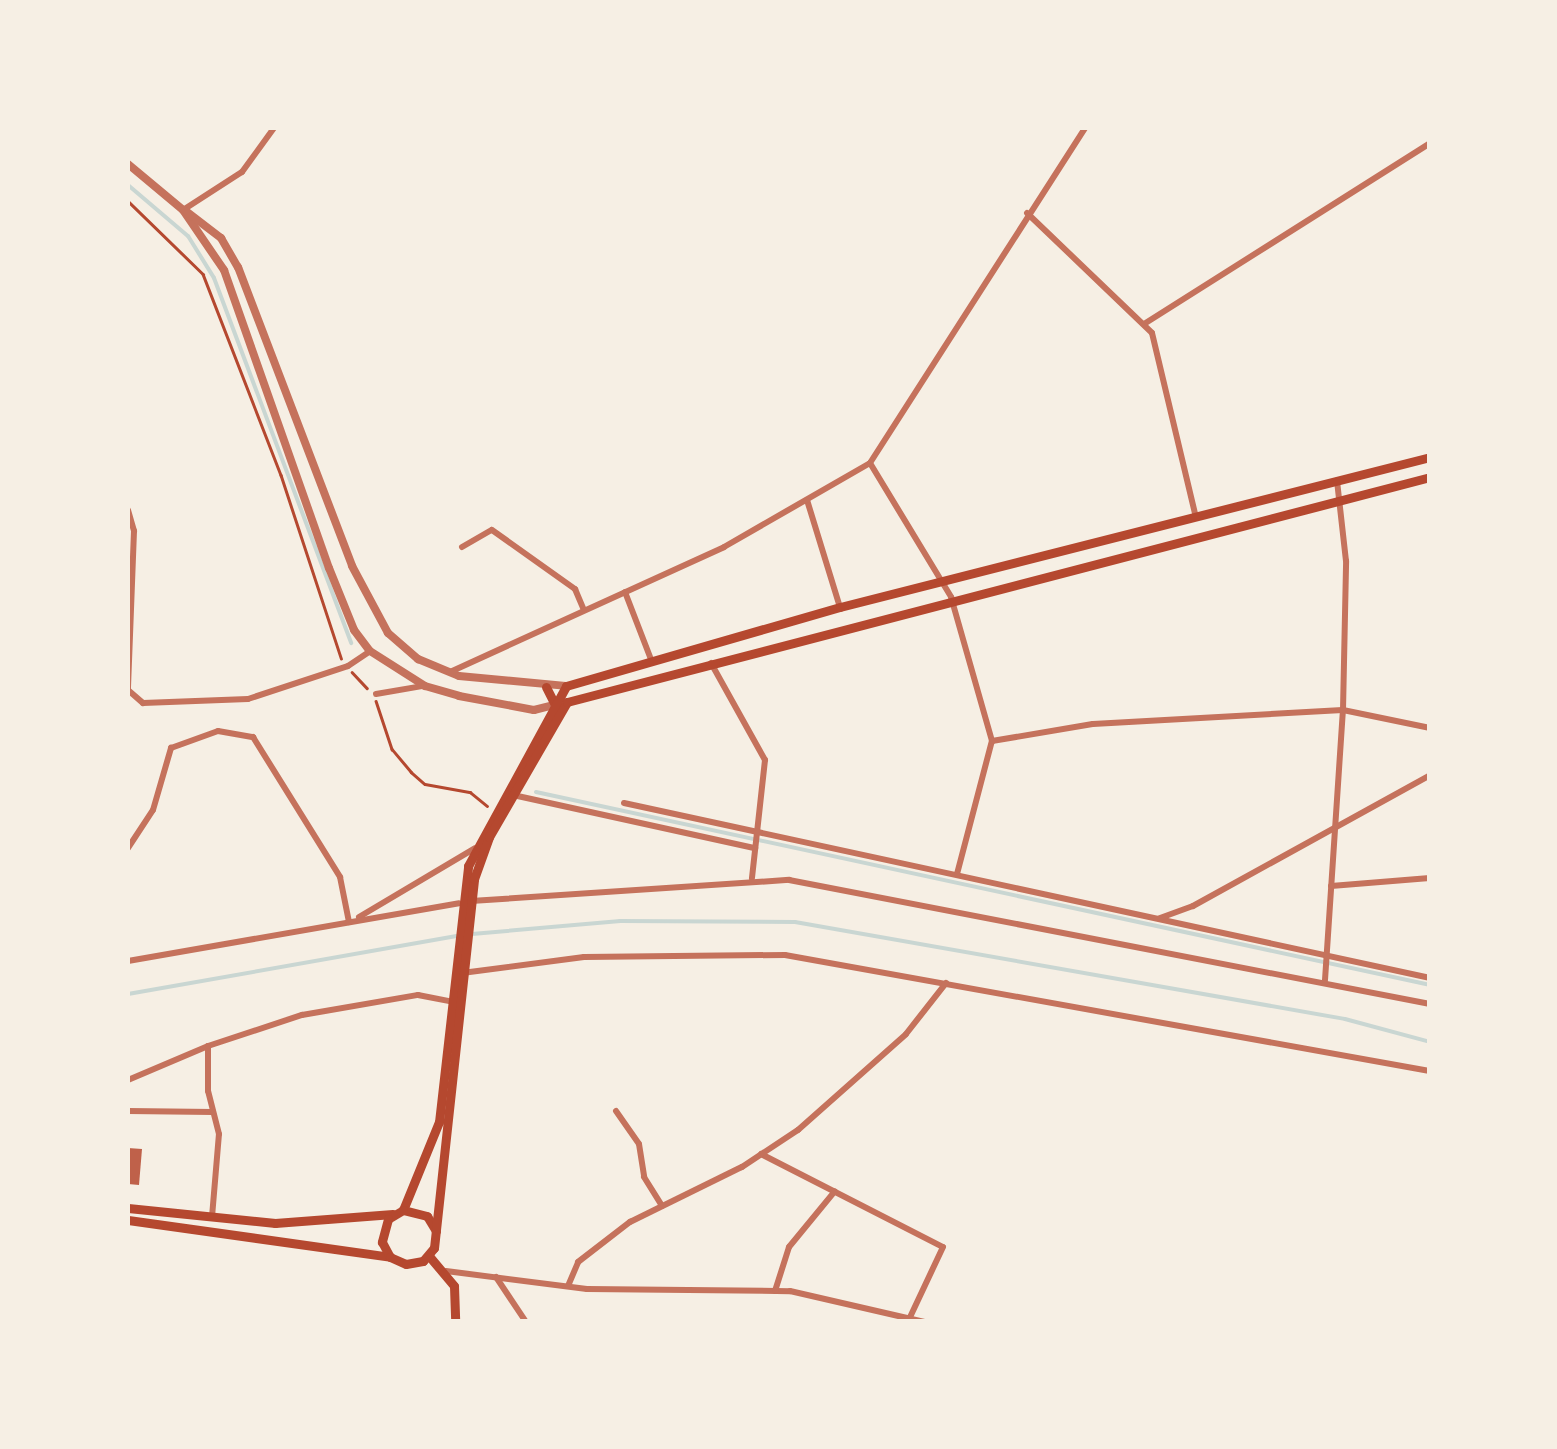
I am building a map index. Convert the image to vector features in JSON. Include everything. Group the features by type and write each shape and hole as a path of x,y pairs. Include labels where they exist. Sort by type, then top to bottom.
{"main road":[{"path":"429,1256 436,1231 463,908 475,848 566,686 840,606 941,584 1430,458"},
{"path":"463,908 489,837 567,702 951,598 1430,478"},
{"path":"546,687 555,705 556,725"},
{"path":"390,1257 382,1234 399,1212 439,1122 449,1001 456,975"},
{"path":"128,1208 275,1223 399,1212 427,1216 436,1231"},
{"path":"128,1220 390,1257 406,1264 429,1256"},
{"path":"429,1256 446,1272 458,1307 455,1322"}],"street":[{"path":"183,210 242,172 274,128"},
{"path":"448,673 625,592 807,500 870,463 1085,128"},
{"path":"1144,324 1430,143"},
{"path":"128,164 220,238 238,268 370,606 400,646 448,673 546,687 566,686"},
{"path":"183,210 224,270 329,568 354,630 370,651 425,686 510,707 567,702"},
{"path":"1027,213 1144,324 1164,378 1196,516"},
{"path":"870,463 951,598 992,741 956,874"},
{"path":"1325,980 1343,710 1346,561 1336,480"},
{"path":"807,500 840,606"},
{"path":"128,510 134,531 128,690 143,702 248,699 318,678 370,651"},
{"path":"462,547 492,530 575,589 583,608"},
{"path":"625,592 652,662"},
{"path":"710,662 765,760 752,878"},
{"path":"376,694 425,686"},
{"path":"992,741 1093,724 1343,710 1430,728"},
{"path":"128,848 153,810 171,748 218,731 254,737 340,877 348,922"},
{"path":"1159,918 1194,906 1430,775"},
{"path":"513,795 755,846"},
{"path":"624,803 1430,978"},
{"path":"348,922 475,848"},
{"path":"128,961 348,922 752,878 1325,980 1430,1004"},
{"path":"1331,886 1430,878"},
{"path":"456,975 584,956 785,956 1430,1072"},
{"path":"568,1286 578,1262 662,1206 762,1154 798,1130 906,1034 946,983"},
{"path":"128,1080 208,1046 302,1015 418,995 449,1001"},
{"path":"208,1046 218,1134 212,1216"},
{"path":"128,1110 213,1112"},
{"path":"616,1112 639,1144 644,1176 662,1206"},
{"path":"762,1154 943,1247 910,1317"},
{"path":"775,1291 789,1247 834,1191"},
{"path":"446,1272 568,1286 775,1291 924,1322"},
{"path":"496,1277 526,1322"}],"building":[{"path":"128,1148 142,1149 139,1185 128,1184"}],"waterway":[{"path":"128,185 188,236 214,278 351,643"},
{"path":"536,792 1430,985"},
{"path":"472,934 620,921 795,922 1345,1019 1430,1042"},
{"path":"128,994 458,936"}]}
